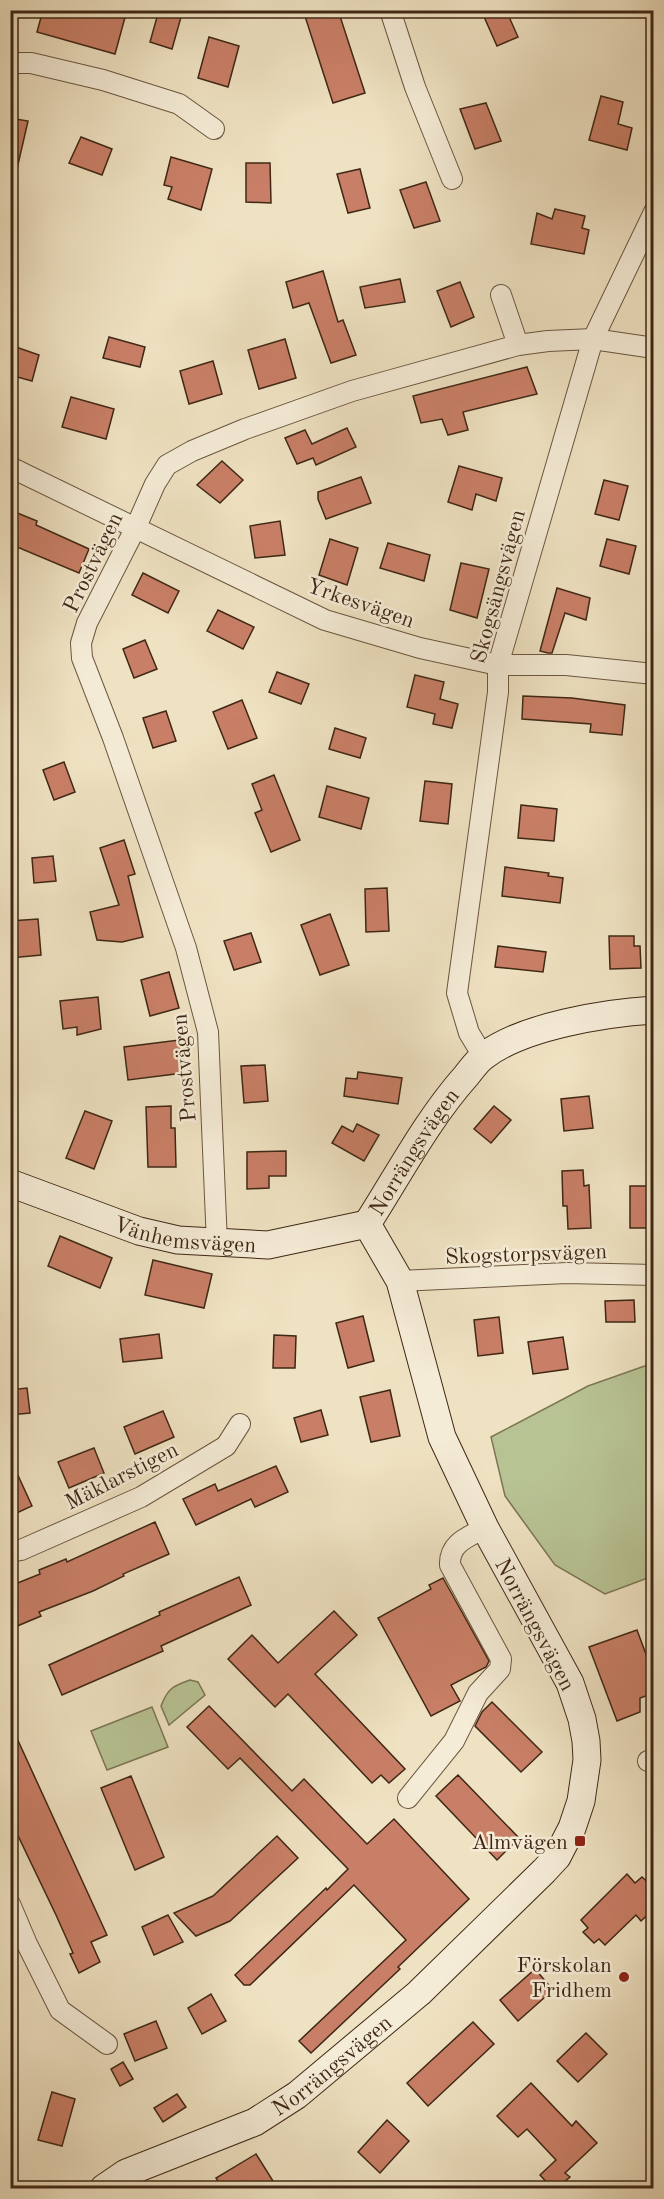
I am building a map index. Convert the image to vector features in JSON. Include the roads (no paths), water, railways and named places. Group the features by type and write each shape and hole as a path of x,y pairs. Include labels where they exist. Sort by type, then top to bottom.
{"street":[{"path":"390,10 415,87 452,179"},
{"path":"10,63 31,63 103,80 178,104 214,129"},
{"name":"Skogsängsvägen","path":"483,1056 469,1033 457,993 498,692 498,665 593,339 654,212"},
{"path":"501,295 518,345"},
{"name":"Prostvägen","path":"217,1244 208,1032 186,948 113,738 82,658 81,643 87,623 136,527 155,484 167,465 192,451 245,429 352,391 518,345 593,339 654,348"},
{"name":"Yrkesvägen","path":"10,467 325,620 420,648 498,665 566,665 654,674"},
{"name":"Norrängsvägen","path":"104,2188 126,2173 255,2122 297,2095 419,1993 557,1857 572,1828 585,1782 586,1741 582,1719 570,1683 485,1528 442,1437 400,1281 368,1224 449,1096 483,1056 516,1038 548,1028 609,1015 654,1010"},
{"name":"Vänhemsvägen","path":"10,1183 139,1232 178,1240 217,1244 268,1245 368,1224"},
{"name":"Skogstorpsvägen","path":"400,1281 567,1273 654,1275"},
{"name":"Mäklarstigen","path":"10,1552 21,1550 141,1497 226,1446 240,1424"},
{"path":"408,1798 454,1741 478,1693 502,1665 501,1659 450,1565 452,1549 458,1542 485,1528"},
{"path":"10,1904 60,2010 107,2044"}],"place":[{"name":"Almvägen","path":"580,1841"},
{"name":"Förskolan Fridhem","path":"624,1977"}]}
